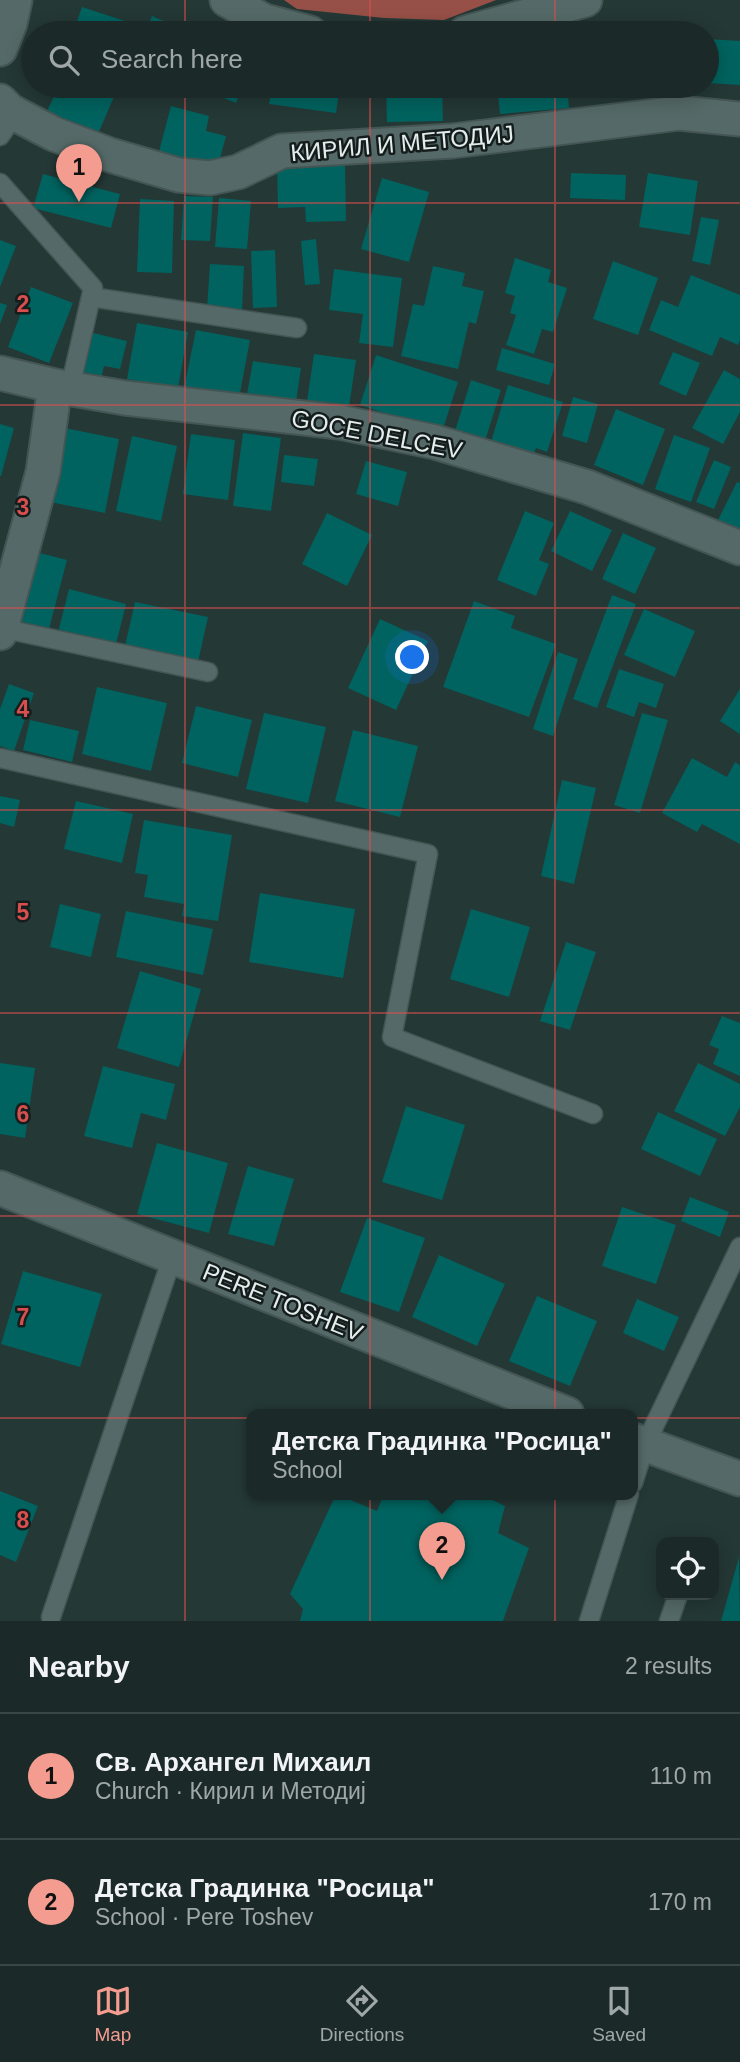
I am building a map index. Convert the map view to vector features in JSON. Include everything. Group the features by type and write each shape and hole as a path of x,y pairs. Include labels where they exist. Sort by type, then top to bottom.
{"street":[{"path":"0,50 15,0"},
{"path":"227,0 264,21"},
{"path":"508,21 584,0"},
{"name":"КИРИЛ И МЕТОДИЈ","path":"5,117 110,155 178,175 210,178 238,172 282,151 452,141 679,113 740,119"},
{"name":"GOCE DELCEV","path":"0,373 125,398 340,422 435,442 587,486 740,548"},
{"path":"1,631 43,472 62,387"},
{"name":"PERE TOSHEV","path":"0,1188 554,1409"},
{"path":"639,1442 740,1479"}],"lane":[{"path":"0,183 93,288 62,387"},
{"path":"91,297 297,328"},
{"path":"1,631 208,672"},
{"path":"0,758 428,854 392,1037 593,1114"},
{"path":"639,1442 740,1247"},
{"path":"51,1617 172,1258"},
{"path":"589,1621 627,1500"},
{"path":"669,1621 676,1600"}],"shaded area":[{"path":"284,0 496,0 444,20 384,18 297,9"}],"building":[{"path":"82,7 125,21 77,21"},
{"path":"152,16 163,21 150,21"},
{"path":"719,40 740,41 740,85 719,84"},
{"path":"53,98 113,98 98,134 47,111"},
{"path":"224,98 238,98 236,103"},
{"path":"270,98 338,98 336,113 269,104"},
{"path":"386,98 442,98 443,121 387,122"},
{"path":"498,98 568,98 569,108 500,114"},
{"path":"171,106 209,116 206,131 226,136 216,174 157,159"},
{"path":"345,163 346,221 306,222 305,207 278,208 277,165"},
{"path":"571,173 626,175 625,200 570,198"},
{"path":"648,173 698,181 690,235 639,227"},
{"path":"43,174 120,194 111,228 33,208"},
{"path":"382,178 429,192 409,262 361,249"},
{"path":"184,196 213,197 210,241 181,240"},
{"path":"219,198 251,201 247,249 215,247"},
{"path":"140,199 174,201 172,273 137,272"},
{"path":"701,217 719,220 710,265 692,261"},
{"path":"316,239 320,284 305,285 301,241"},
{"path":"0,240 16,246 0,287"},
{"path":"275,250 277,307 253,308 251,251"},
{"path":"515,258 551,270 548,282 567,288 553,332 542,329 534,354 506,345 516,315 510,313 515,296 505,293"},
{"path":"613,261 658,278 638,335 593,319"},
{"path":"210,264 244,266 242,311 207,309"},
{"path":"433,266 465,273 462,286 484,291 476,324 469,322 458,369 401,356 413,304 424,306"},
{"path":"334,269 402,278 393,347 359,343 363,314 329,310"},
{"path":"691,275 740,295 738,345 720,337 712,356 649,330 661,300 678,307"},
{"path":"31,287 73,303 49,363 8,347"},
{"path":"0,303 7,305 0,324"},
{"path":"137,323 188,332 178,388 127,379"},
{"path":"196,330 250,340 239,398 184,388"},
{"path":"85,331 127,341 120,369 104,366 100,382 75,376"},
{"path":"502,348 555,364 549,385 496,370"},
{"path":"673,352 700,363 686,396 659,384"},
{"path":"314,354 356,360 349,407 307,401"},
{"path":"376,355 458,382 442,432 360,405"},
{"path":"253,361 301,368 296,402 247,394"},
{"path":"724,370 740,379 740,412 723,444 692,428"},
{"path":"471,380 501,390 485,441 455,431"},
{"path":"508,385 563,402 547,452 536,448 533,456 491,442"},
{"path":"573,397 598,404 587,443 562,436"},
{"path":"616,409 665,429 643,485 594,465"},
{"path":"0,424 14,428 1,476 0,476"},
{"path":"65,428 119,439 105,513 50,502"},
{"path":"243,433 281,438 271,511 233,506"},
{"path":"191,434 235,440 228,500 183,494"},
{"path":"674,435 710,448 691,502 655,489"},
{"path":"132,436 177,446 161,521 116,511"},
{"path":"284,455 318,459 314,486 281,482"},
{"path":"714,460 731,467 714,509 696,502"},
{"path":"366,461 407,472 398,506 356,494"},
{"path":"737,482 740,483 740,541 714,528"},
{"path":"525,511 554,523 539,560 549,564 536,596 497,580"},
{"path":"570,511 612,530 592,571 551,551"},
{"path":"327,513 372,535 347,586 302,564"},
{"path":"623,533 656,548 635,594 602,579"},
{"path":"32,551 67,560 49,629 14,620"},
{"path":"69,589 126,604 115,648 58,633"},
{"path":"612,595 636,604 597,708 573,699"},
{"path":"474,601 515,616 511,628 556,644 529,717 443,687"},
{"path":"135,602 208,617 198,662 125,646"},
{"path":"644,609 695,631 675,677 624,655"},
{"path":"380,619 428,641 396,710 348,688"},
{"path":"558,652 578,659 553,736 533,729"},
{"path":"619,669 664,684 656,708 639,702 634,717 606,707"},
{"path":"9,684 34,693 14,751 0,746 0,709"},
{"path":"97,687 167,703 151,771 82,754"},
{"path":"740,689 740,734 720,721"},
{"path":"196,706 252,720 238,777 182,763"},
{"path":"264,713 326,727 308,803 246,789"},
{"path":"642,713 668,720 640,813 614,805"},
{"path":"30,720 79,731 72,762 23,750"},
{"path":"353,730 418,746 400,817 335,801"},
{"path":"692,758 727,777 735,762 740,765 740,844 702,824 697,832 662,813"},
{"path":"562,780 596,788 574,884 541,876"},
{"path":"0,796 20,800 14,827 0,823"},
{"path":"76,801 133,814 122,863 64,849"},
{"path":"144,820 232,835 218,921 182,916 184,904 144,897 148,875 135,873"},
{"path":"260,893 355,909 343,978 249,962"},
{"path":"60,904 101,914 91,957 50,947"},
{"path":"471,909 530,927 509,997 450,979"},
{"path":"126,911 213,929 203,975 116,957"},
{"path":"566,942 596,952 570,1030 540,1021"},
{"path":"140,971 201,989 179,1067 117,1048"},
{"path":"722,1016 740,1023 740,1076 713,1064 719,1049 709,1045"},
{"path":"0,1063 35,1068 25,1138 0,1134"},
{"path":"698,1063 740,1084 740,1107 725,1136 674,1111"},
{"path":"103,1066 175,1084 166,1120 141,1113 132,1148 84,1136"},
{"path":"406,1106 465,1125 442,1200 382,1182"},
{"path":"658,1112 717,1139 700,1176 641,1149"},
{"path":"157,1143 228,1163 209,1233 137,1214"},
{"path":"248,1166 294,1179 274,1246 228,1234"},
{"path":"690,1197 729,1212 720,1237 681,1221"},
{"path":"622,1207 676,1225 656,1284 602,1266"},
{"path":"367,1218 425,1238 399,1312 340,1292"},
{"path":"439,1255 505,1284 477,1346 412,1317"},
{"path":"23,1271 102,1294 80,1367 1,1344"},
{"path":"537,1296 597,1321 570,1386 509,1361"},
{"path":"637,1299 679,1317 664,1351 623,1333"},
{"path":"0,1491 38,1506 16,1562 0,1555"},
{"path":"333,1500 350,1500 377,1511 382,1500 492,1500 505,1506 498,1533 529,1548 503,1621 300,1621 303,1609 290,1594"},
{"path":"739,1557 740,1621 721,1621"}],"place":[{"name":"Св. Архангел Михаил","path":"79,202"},
{"name":"Детска Градинка \"Росица\"","path":"442,1580"}]}
